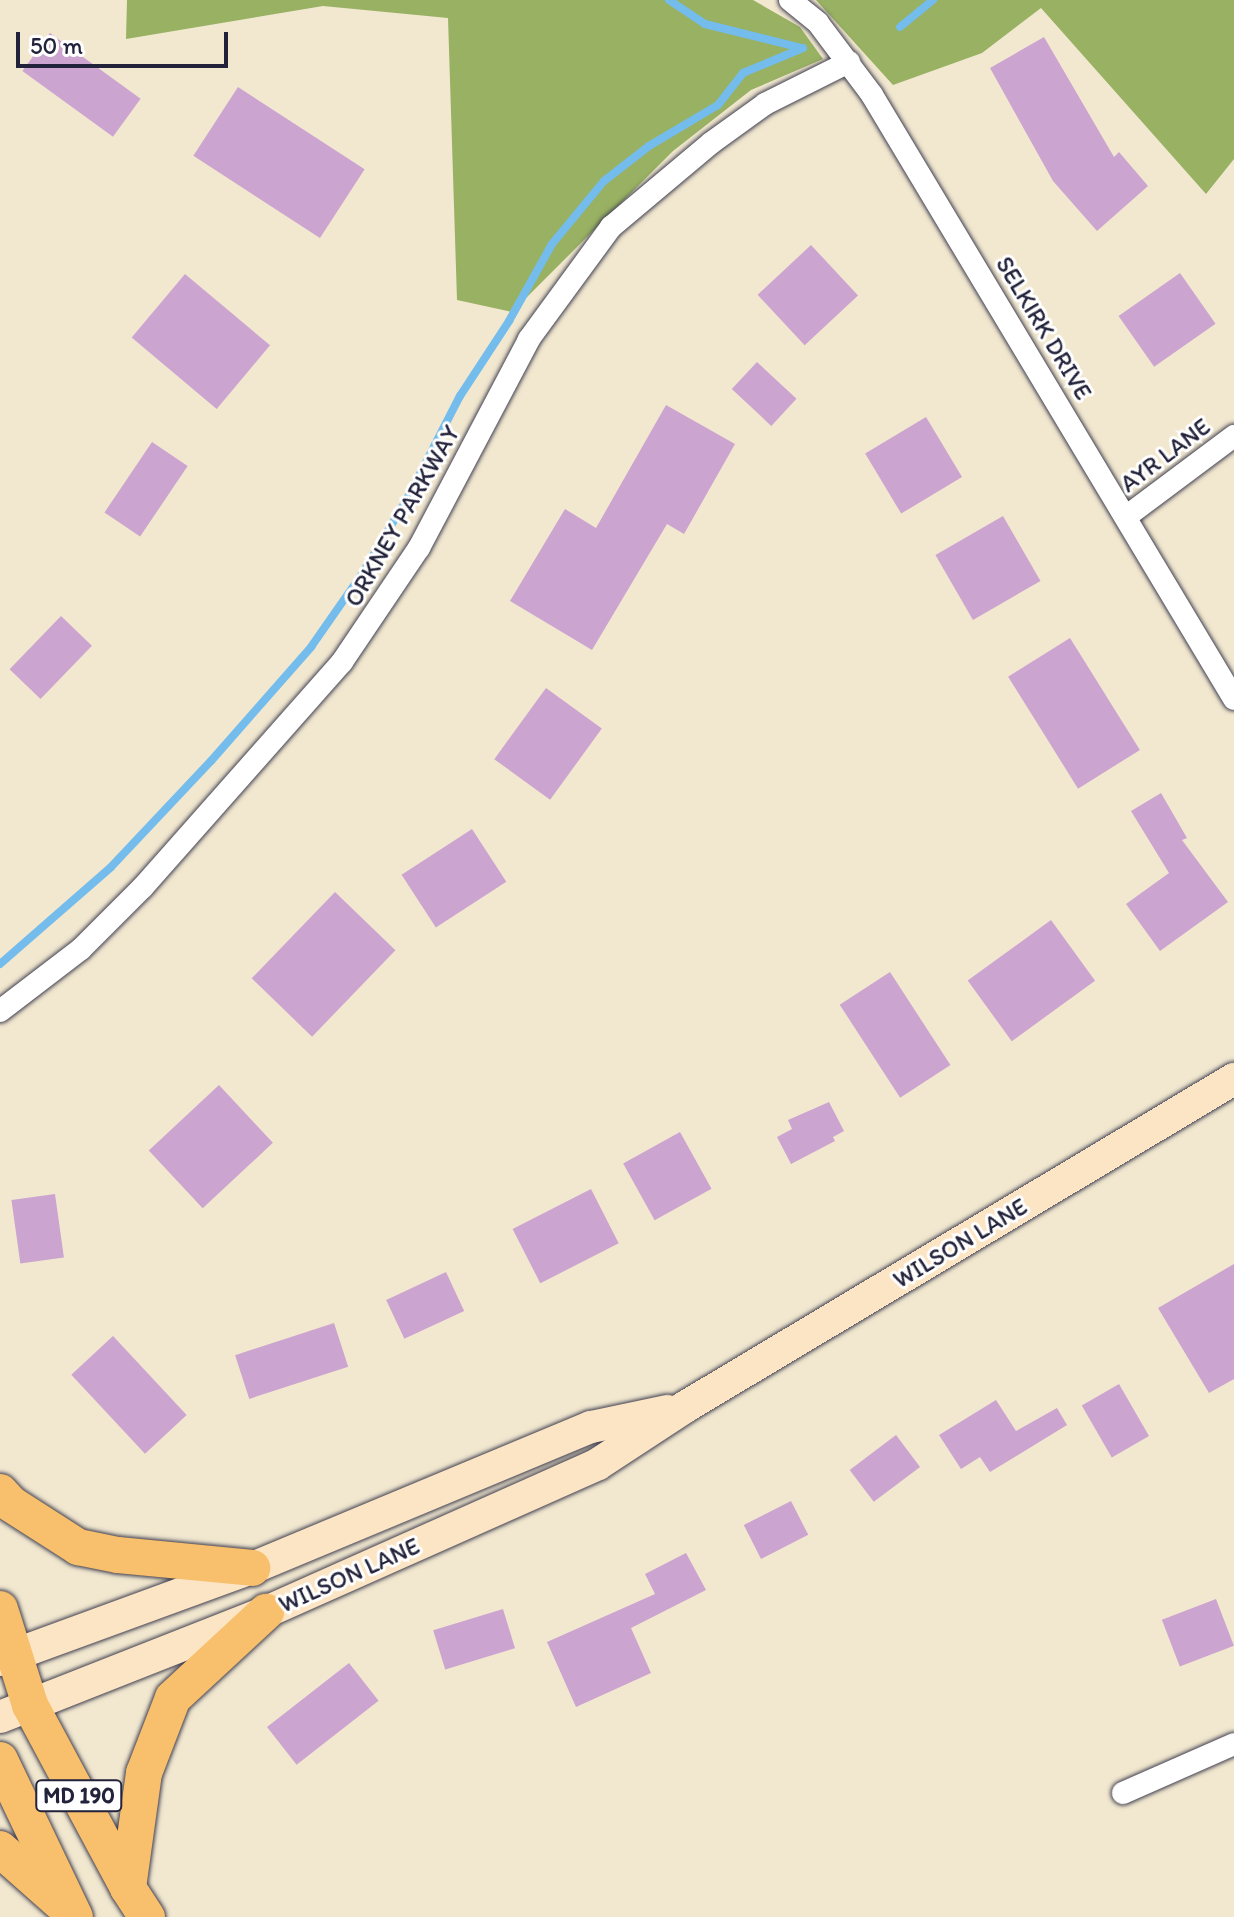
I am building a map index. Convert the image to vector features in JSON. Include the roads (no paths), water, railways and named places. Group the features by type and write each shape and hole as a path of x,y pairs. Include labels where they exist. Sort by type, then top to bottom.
{"main road":[{"name":"WILSON LANE","path":"15,1711 266,1612 598,1464 685,1407 1234,1079"},
{"name":"WILSON LANE","path":"8,1658 252,1568 591,1427 685,1407"},
{"path":"0,1492 11,1504 78,1547 118,1555 252,1568"},
{"name":"MD 190","path":"0,1609 15,1711 137,1902"},
{"path":"137,1902 144,1773 173,1698 266,1612"},
{"name":"MD 190","path":"0,1760 74,1916"},
{"path":"0,1849 74,1916"}],"street":[{"name":"SELKIRK DRIVE","path":"790,0 818,23 849,62 1127,516 1234,699"},
{"name":"ORKNEY PARKWAY","path":"0,1011 81,949 143,887 342,662 419,548 529,339 611,227 711,143 765,104 849,62"},
{"name":"AYR LANE","path":"1127,516 1234,436"},
{"path":"1123,1793 1234,1744"}],"waterway":[{"path":"669,0 705,24 802,48"},
{"path":"900,27 933,0"},
{"path":"0,964 111,867 211,761 311,647 362,574 408,497 460,396 509,321 552,244 604,181 649,146 718,105 743,73 803,48"}]}
